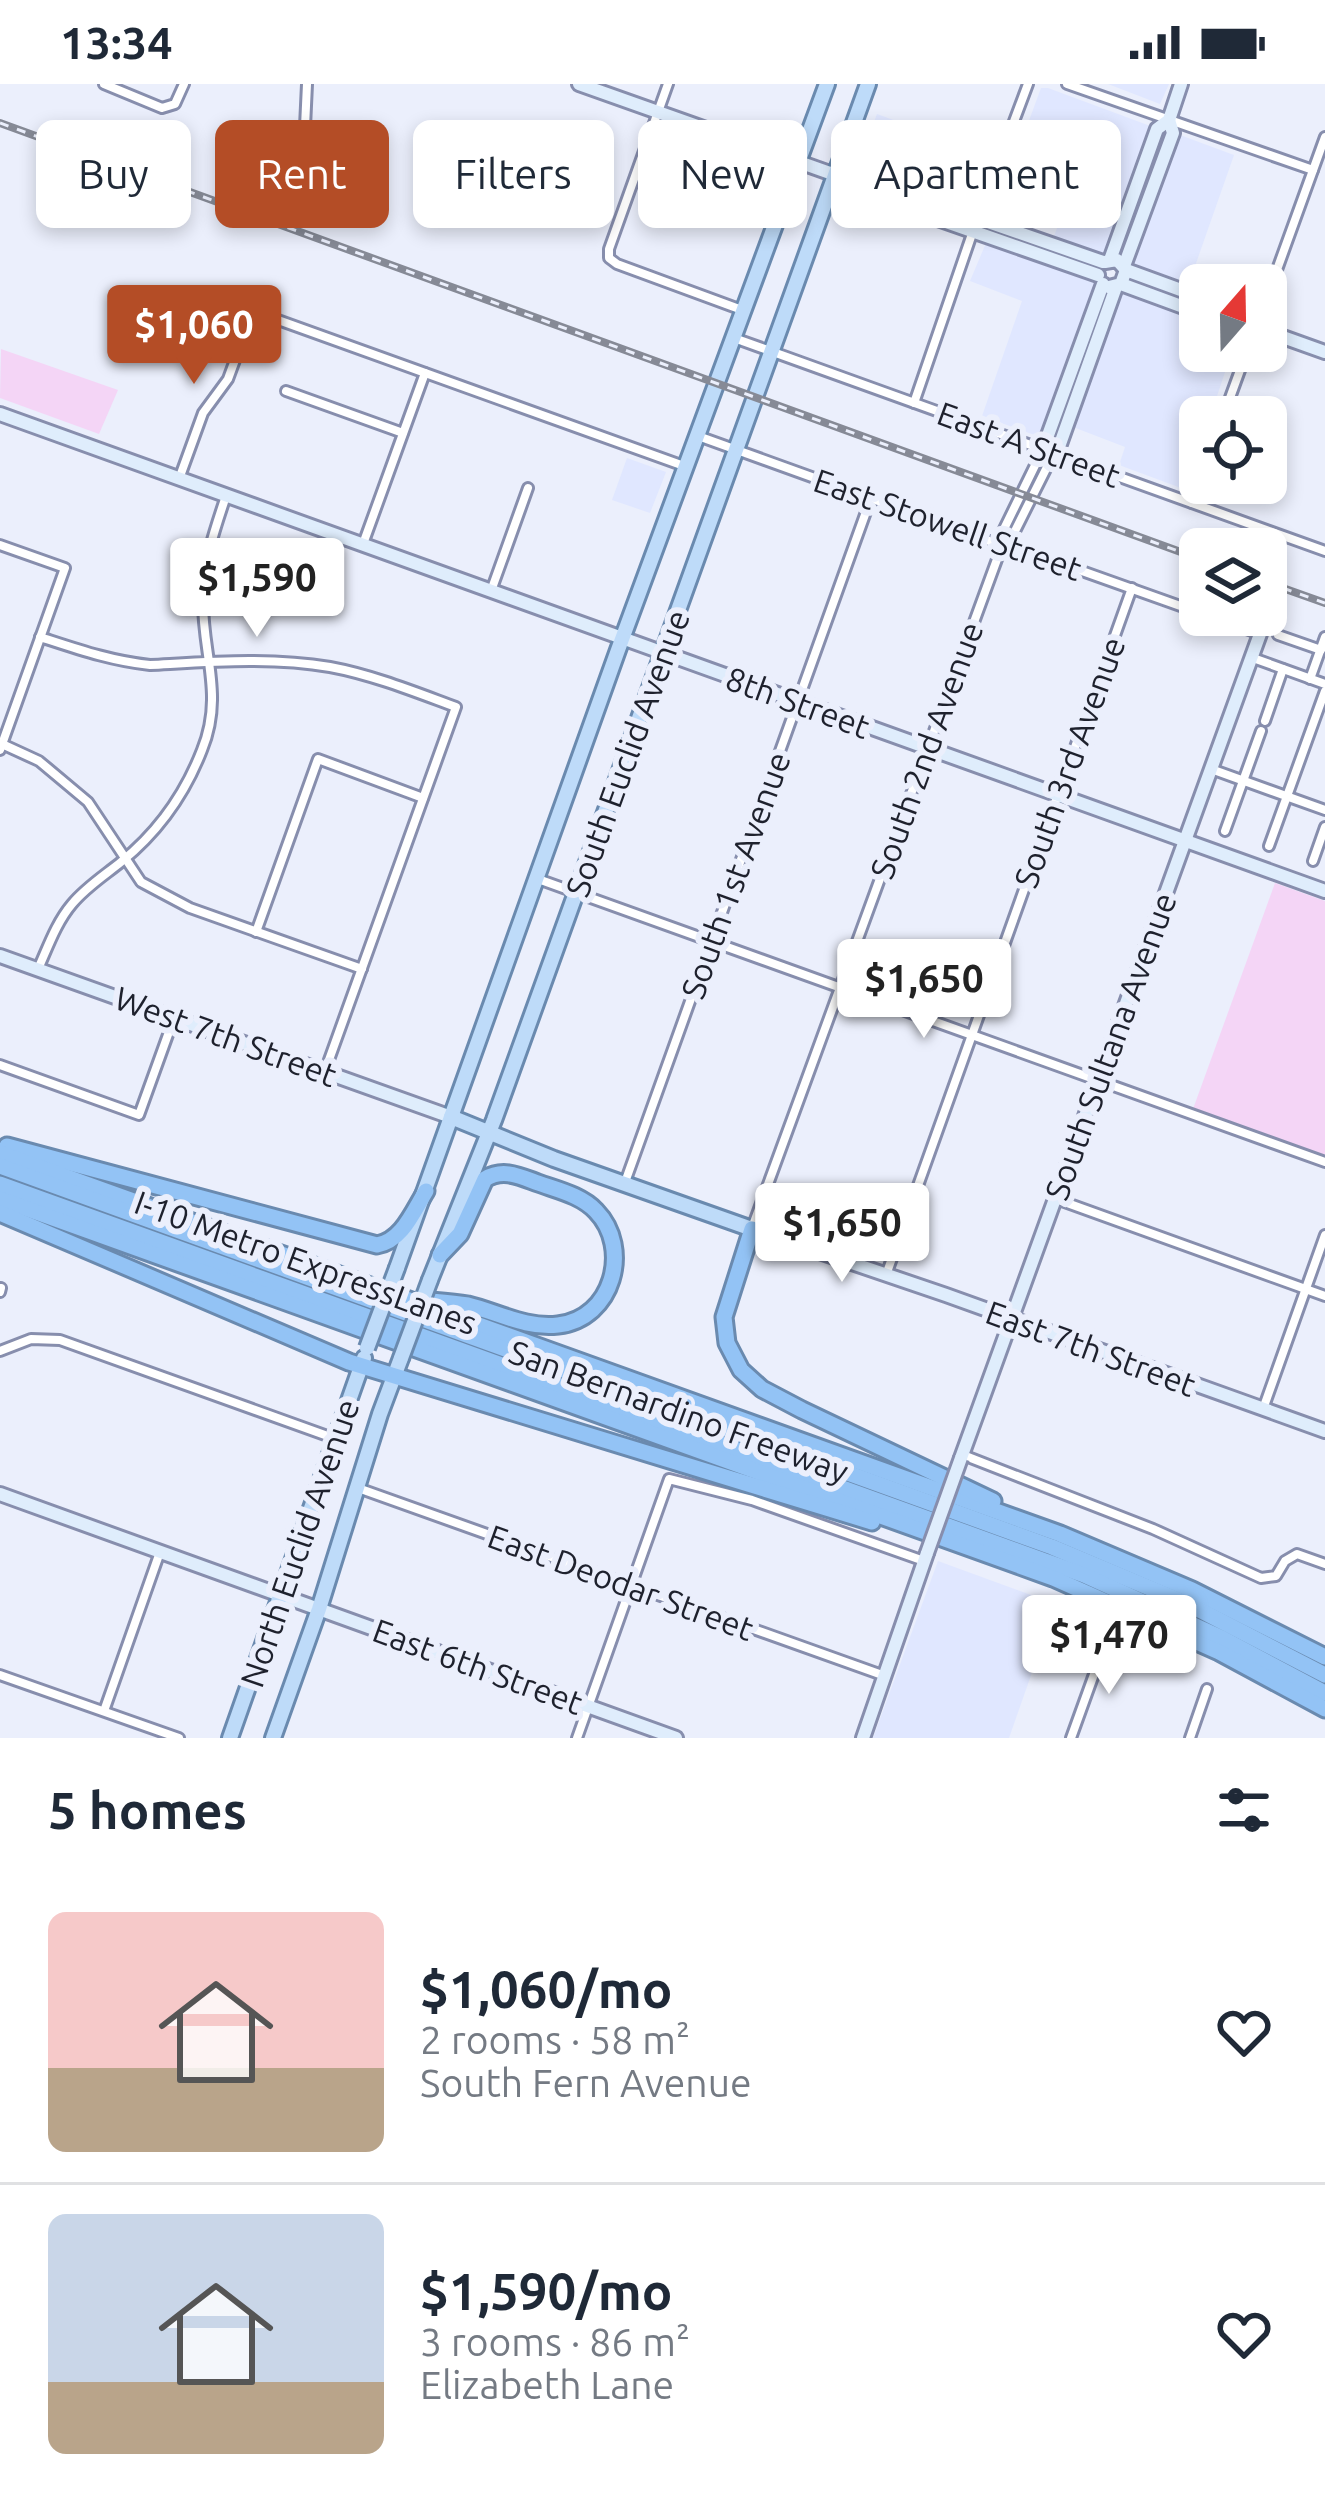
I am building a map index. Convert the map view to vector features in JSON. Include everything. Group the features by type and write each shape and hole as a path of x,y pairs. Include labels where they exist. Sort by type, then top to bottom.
{"highway":[{"path":"0,1149 377,1245 388,1244 403,1229 426,1191"},
{"name":"San Bernardino Freeway","path":"0,1149 1060,1534 1208,1598 1325,1657"},
{"name":"I-10 Metro ExpressLanes","path":"0,1166 1052,1547 1190,1605 1325,1675"},
{"path":"398,1296 468,1305 543,1325 566,1324 584,1316 604,1297 615,1258 608,1227 590,1205 505,1173 485,1179 460,1234 440,1255"},
{"name":"I-10 Metro ExpressLanes","path":"0,1184 1048,1561 1171,1613 1325,1693"},
{"name":"San Bernardino Freeway","path":"0,1199 1053,1578 1219,1652 1325,1709"},
{"path":"0,1213 361,1367 868,1521 920,1529"},
{"path":"752,1229 724,1317 727,1343 748,1377 832,1426 1060,1534"}],"main road":[{"path":"807,138 827,84"},
{"path":"855,120 868,84"},
{"path":"737,450 831,186"},
{"path":"697,436 774,228"},
{"name":"South Euclid Avenue","path":"426,1191 697,436"},
{"name":"South Euclid Avenue","path":"440,1255 737,450"},
{"name":"East 7th Street","path":"452,1118 752,1229"},
{"name":"North Euclid Avenue","path":"230,1738 426,1191"},
{"name":"North Euclid Avenue","path":"273,1738 394,1377 440,1255"}],"street":[{"path":"104,84 158,107 171,106 184,84"},
{"path":"305,120 307,84"},
{"path":"579,84 680,120"},
{"path":"668,84 608,258 743,310"},
{"path":"1015,120 1028,84"},
{"path":"1067,84 1313,170"},
{"path":"1048,451 1113,273 1173,133 1168,120 1181,84"},
{"path":"1279,264 1325,136"},
{"path":"914,403 975,228"},
{"path":"985,228 1179,291"},
{"path":"1113,273 1179,303"},
{"path":"179,479 203,413 228,379 253,311 685,466"},
{"name":"East A Street","path":"733,338 1179,498"},
{"path":"1287,338 1325,352"},
{"path":"363,544 424,373"},
{"path":"286,391 403,433"},
{"name":"8th Street","path":"0,414 1325,891"},
{"name":"East Stowell Street","path":"697,436 1179,605"},
{"name":"South 2nd Avenue","path":"752,1229 1003,543 1002,533 1048,451"},
{"path":"491,591 528,488"},
{"path":"38,969 71,905 150,836 198,761 213,705 202,596 210,542 226,496"},
{"name":"South 1st Avenue","path":"624,1185 871,498"},
{"name":"East A Street","path":"1195,504 1325,550"},
{"path":"0,545 64,568 1,747 39,760 88,802 141,882 164,896 362,969"},
{"name":"South 3rd Avenue","path":"886,1274 1132,588"},
{"name":"South Sultana Avenue","path":"863,1738 1259,636"},
{"path":"1281,636 1321,650"},
{"path":"40,637 128,663 280,661 330,667 456,707 325,1071"},
{"path":"1310,679 1325,638"},
{"path":"1252,657 1325,687 1269,846"},
{"path":"1225,831 1283,669"},
{"path":"256,932 318,759 423,798"},
{"path":"1211,769 1325,810"},
{"path":"1312,861 1325,826"},
{"path":"538,879 1325,1162"},
{"name":"West 7th Street","path":"0,956 452,1118"},
{"path":"0,1065 139,1115 175,1017"},
{"path":"1055,1198 1325,1296"},
{"name":"East 7th Street","path":"752,1229 1325,1431"},
{"path":"1263,1409 1325,1235"},
{"path":"0,1351 31,1339 60,1340 335,1439"},
{"path":"962,1457 1153,1529 1262,1578 1276,1576 1285,1561 1297,1554 1325,1564"},
{"path":"577,1738 669,1479 752,1500 926,1557"},
{"name":"East Deodar Street","path":"357,1488 885,1676"},
{"name":"East 6th Street","path":"0,1494 676,1738"},
{"path":"104,1712 160,1552"},
{"path":"1071,1738 1106,1641"},
{"path":"0,1675 179,1738"},
{"path":"1190,1738 1207,1689"}],"shaded area":[{"path":"1108,84 1169,84 1160,104"},
{"path":"1041,88 1048,88 1153,127 1121,212 1121,120 1029,120"},
{"path":"1177,136 1234,155 1196,264 1179,264 1179,283 1130,264"},
{"path":"1057,228 1115,228 1106,252 1096,255 1053,239"},
{"path":"986,243 1096,285 1040,437 982,416 1022,301 970,281"},
{"path":"1122,293 1179,313 1179,372 1225,372 1217,396 1179,396 1179,487 1119,465 1125,447 1073,427"},
{"path":"1,349 118,390 99,434 0,398"},
{"path":"627,458 666,472 650,513 612,500"},
{"path":"1275,883 1325,901 1325,1157 1193,1109"},
{"path":"938,1561 1056,1604 1009,1738 873,1738"}],"railway":[{"path":"0,123 1179,551"},
{"path":"1287,589 1325,603"}]}
